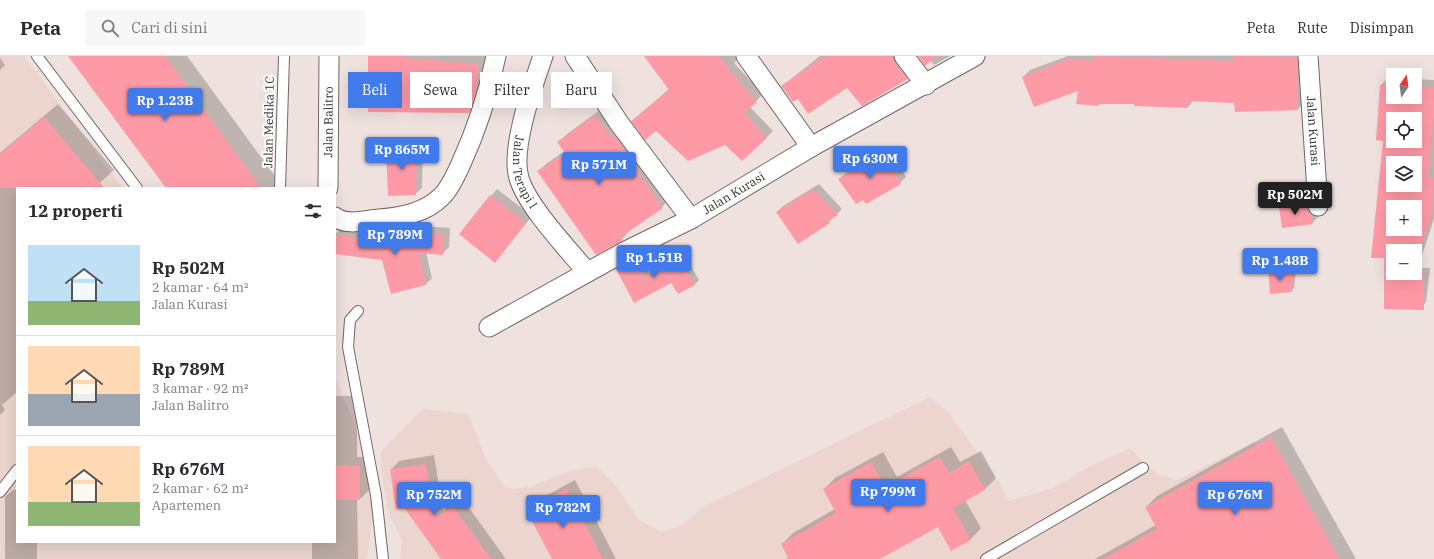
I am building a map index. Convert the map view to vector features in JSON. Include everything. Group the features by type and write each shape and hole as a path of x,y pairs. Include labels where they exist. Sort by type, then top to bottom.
{"street":[{"name":"Jalan Balitro","path":"328,187 329,56"},
{"path":"336,218 345,222 406,215 423,209 442,197 450,185 478,125 489,91 496,56"},
{"name":"Jalan Terapi I","path":"543,56 520,137 517,172 527,195 546,222 588,272"},
{"path":"575,56 619,123 691,218"},
{"path":"746,56 811,147"},
{"path":"904,56 926,85"},
{"name":"Jalan Kurasi","path":"489,327 588,272 691,218 811,147 926,85 975,56"},
{"name":"Jalan Kurasi","path":"1308,56 1318,206"}],"lane":[{"path":"37,56 136,187"},
{"name":"Jalan Medika 1C","path":"280,187 284,56"},
{"path":"358,310 350,320 348,346 376,495 383,559"},
{"path":"991,558 1143,468"},
{"path":"0,492 16,471"}],"shaded area":[{"path":"0,56 24,56 121,187 16,187 16,543 336,543 336,379 360,439 374,504 367,559 0,559"},
{"path":"930,397 947,411 999,482 1008,501 1053,488 1094,464 1130,449 1158,475 1177,480 1254,442 1335,559 400,559 402,540 388,512 381,469 381,451 423,409 468,414 487,461 505,487 513,489 533,486 572,470 597,467 616,486 639,520 661,532 681,526 703,507"}],"building":[{"path":"68,56 165,56 260,187 165,187"},
{"path":"368,56 407,56 406,58 478,64 476,93 472,104 472,72 410,72 410,108 471,108 469,113 368,112 368,108 402,108 402,72 368,72"},
{"path":"644,56 718,56 757,102 744,113 767,138 742,161 725,145 688,161 656,131 645,140 631,121 669,90"},
{"path":"824,56 893,56 895,63 908,79 862,106 847,88 808,114 798,99 793,102 781,86"},
{"path":"918,56 937,56 925,66"},
{"path":"1093,56 1234,61 1234,56 1297,57 1298,110 1235,112 1234,103 1188,101 1188,108 1134,106 1134,104 1099,104 1099,106 1076,104 1078,91 1034,107 1022,77 1069,59 1093,61"},
{"path":"1380,85 1386,85 1386,104 1422,104 1422,86 1434,87 1434,113 1428,177 1434,178 1431,216 1422,244 1386,244 1386,280 1422,280 1422,274 1424,274 1424,310 1384,309 1384,258 1371,258 1383,141 1376,140"},
{"path":"595,115 611,137 614,135 628,154 626,156 663,208 621,237 623,240 596,255 537,171 565,153 557,142"},
{"path":"44,117 103,187 0,188 0,154"},
{"path":"417,147 416,195 388,196 386,149"},
{"path":"882,153 901,184 866,204 863,200 856,204 838,179"},
{"path":"813,189 838,215 828,221 830,223 798,244 776,212"},
{"path":"490,195 526,223 495,263 459,234"},
{"path":"1307,203 1313,224 1282,228 1279,207"},
{"path":"402,231 444,234 443,255 418,253 426,285 391,294 382,260 336,254 336,235 402,242"},
{"path":"679,258 695,285 678,294 671,283 634,303 616,269 634,259 644,277"},
{"path":"1268,270 1293,273 1292,292 1270,294"},
{"path":"1271,437 1339,559 1103,559 1157,529 1145,507"},
{"path":"940,457 949,473 969,461 985,490 953,508 971,540 951,551 938,527 880,559 789,559 781,544 836,513 823,489 871,462 885,487"},
{"path":"426,464 435,518 453,506 491,559 441,559 405,509 396,510 390,469"},
{"path":"336,466 360,466 360,500 336,500"},
{"path":"566,489 603,559 552,559 526,510"}]}
